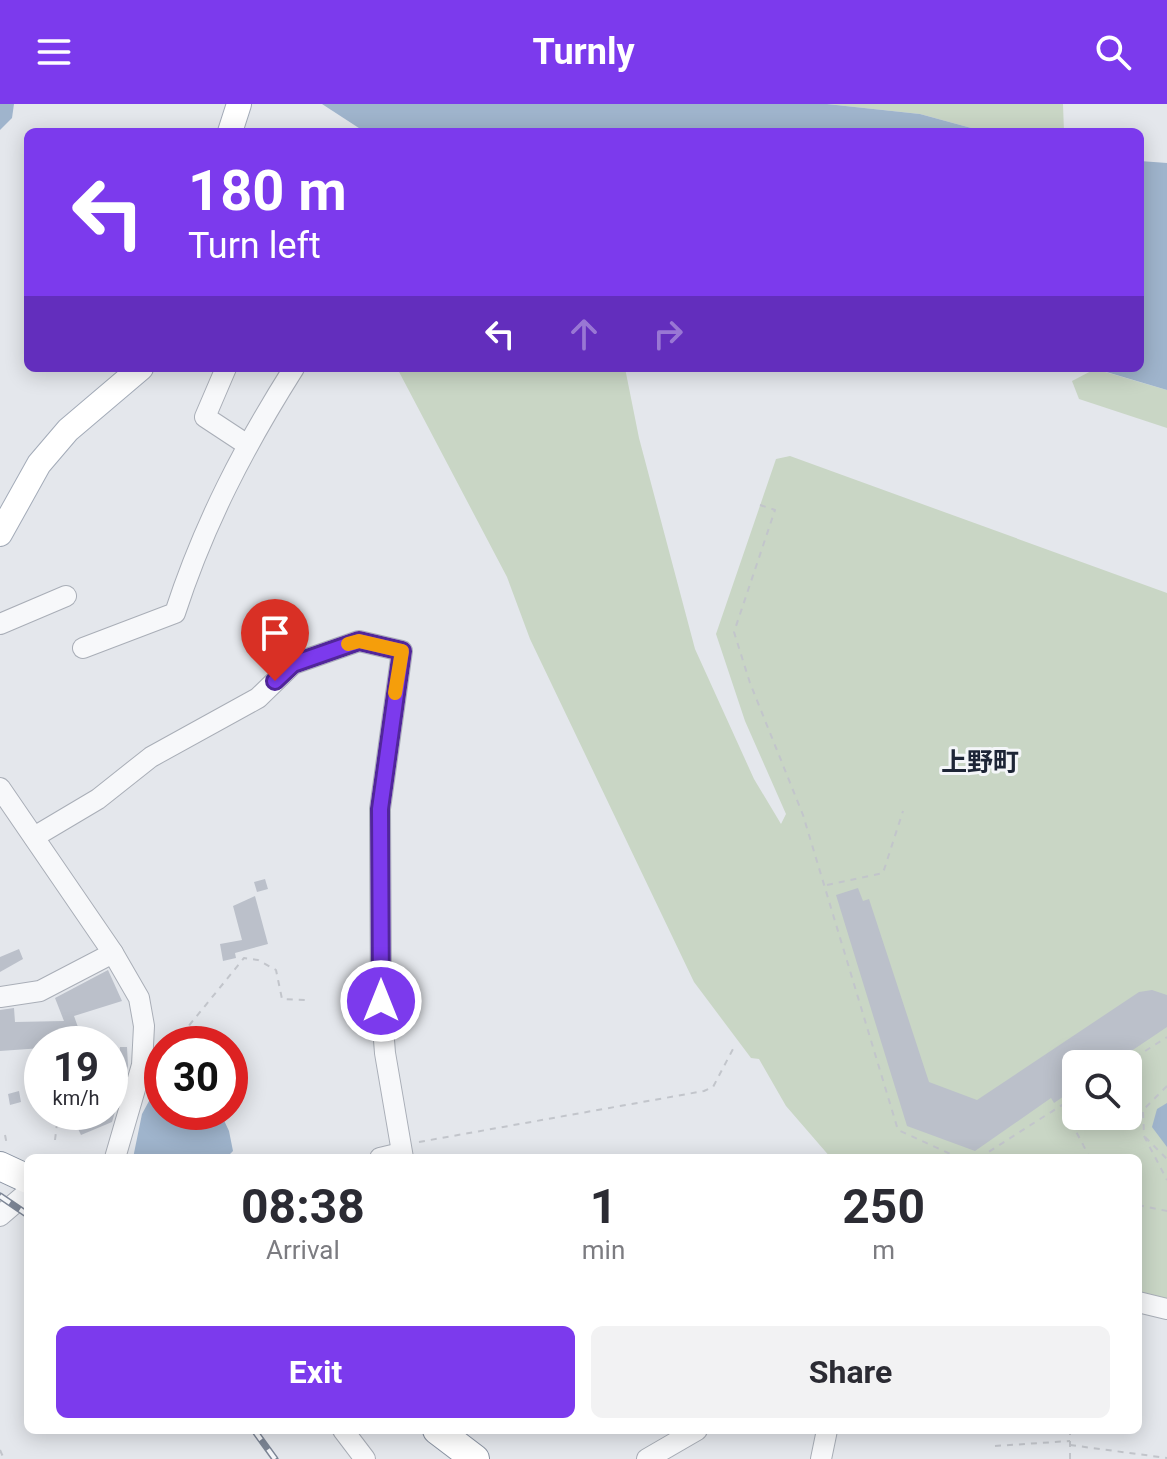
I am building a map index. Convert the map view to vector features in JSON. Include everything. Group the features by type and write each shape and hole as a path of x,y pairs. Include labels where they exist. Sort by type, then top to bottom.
{"highway":[{"path":"0,1166 24,1177"},
{"path":"442,1434 475,1459"}],"main road":[{"path":"231,128 239,104"},
{"path":"0,534 39,464 68,430 136,372"}],"street":[{"path":"224,372 205,417 246,444"},
{"path":"83,648 175,613 206,526 246,444 291,372"},
{"path":"0,624 66,596"},
{"path":"34,837 98,799 151,757 258,698 293,664 359,641 402,651 380,809 381,1001 385,1053 402,1152"},
{"path":"0,788 113,953 139,998 144,1026 142,1065 116,1154"},
{"path":"0,997 40,991 113,953"},
{"path":"0,1216 24,1195"},
{"path":"1142,1303 1167,1309"},
{"path":"346,1434 365,1459"},
{"path":"647,1459 690,1434"},
{"path":"821,1459 826,1434"}],"path":[{"path":"760,505 775,510 734,632 750,683 803,815 898,1130 950,1154"},
{"path":"826,886 883,873 903,811"},
{"path":"189,1026 244,958 258,960 276,970 282,999 306,1000"},
{"path":"1142,1053 1167,1037"},
{"path":"402,1152 704,1091 713,1087 733,1049"},
{"path":"1167,1086 1143,1110 1144,1136 1167,1180"},
{"path":"985,1154 1062,1105"},
{"path":"55,1140 56,1130"},
{"path":"1075,1130 1088,1154"},
{"path":"1144,1136 1167,1159"},
{"path":"1142,1206 1167,1211"},
{"path":"1070,1434 1070,1459"},
{"path":"995,1446 1070,1443 1167,1458"},
{"path":"0,1450 4,1459"}],"green space":[{"path":"827,104 1063,104 1064,128 971,128 920,114"},
{"path":"399,372 626,372 639,438 695,649 754,779 781,824 786,814 745,721 716,634 776,459 790,456 1167,593 1167,1300 1142,1293 1142,1154 828,1154 786,1106 759,1059 751,1058 694,982 530,639 507,577"},
{"path":"1089,372 1105,372 1167,390 1167,428 1079,399 1072,381"}],"water":[{"path":"0,104 14,104 12,118 0,130"},
{"path":"322,104 827,104 920,114 971,128 359,128"},
{"path":"1144,161 1167,163 1167,390 1106,372 1144,372"},
{"path":"1167,1103 1167,1147 1152,1127 1157,1109"},
{"path":"144,1110 144,1130 229,1130 233,1151 230,1154 134,1154"}],"building":[{"path":"265,879 268,889 257,892 254,882"},
{"path":"858,888 863,901 869,899 929,1082 977,1100 1139,992 1152,990 1167,995 1167,1027 1133,1050 1062,1050 1062,1098 1054,1103 1051,1098 975,1151 907,1126 836,895"},
{"path":"255,896 268,944 235,953 236,958 223,961 220,944 242,940 233,906"},
{"path":"19,949 23,959 0,972 0,957"},
{"path":"108,970 122,1001 74,1016 78,1026 24,1026 24,1049 0,1051 0,1010 14,1008 15,1022 64,1021 55,998"},
{"path":"19,1091 21,1102 10,1105 8,1094"}],"railway":[{"path":"0,1196 24,1212"},
{"path":"257,1434 275,1459"}],"slow traffic":[{"path":"348,644 359,641 402,651 395,693"}],"district":[{"name":"上野町","path":"980,762"}],"route":[{"path":"275,681 293,664 359,641 402,651 380,809 381,1001"}]}
